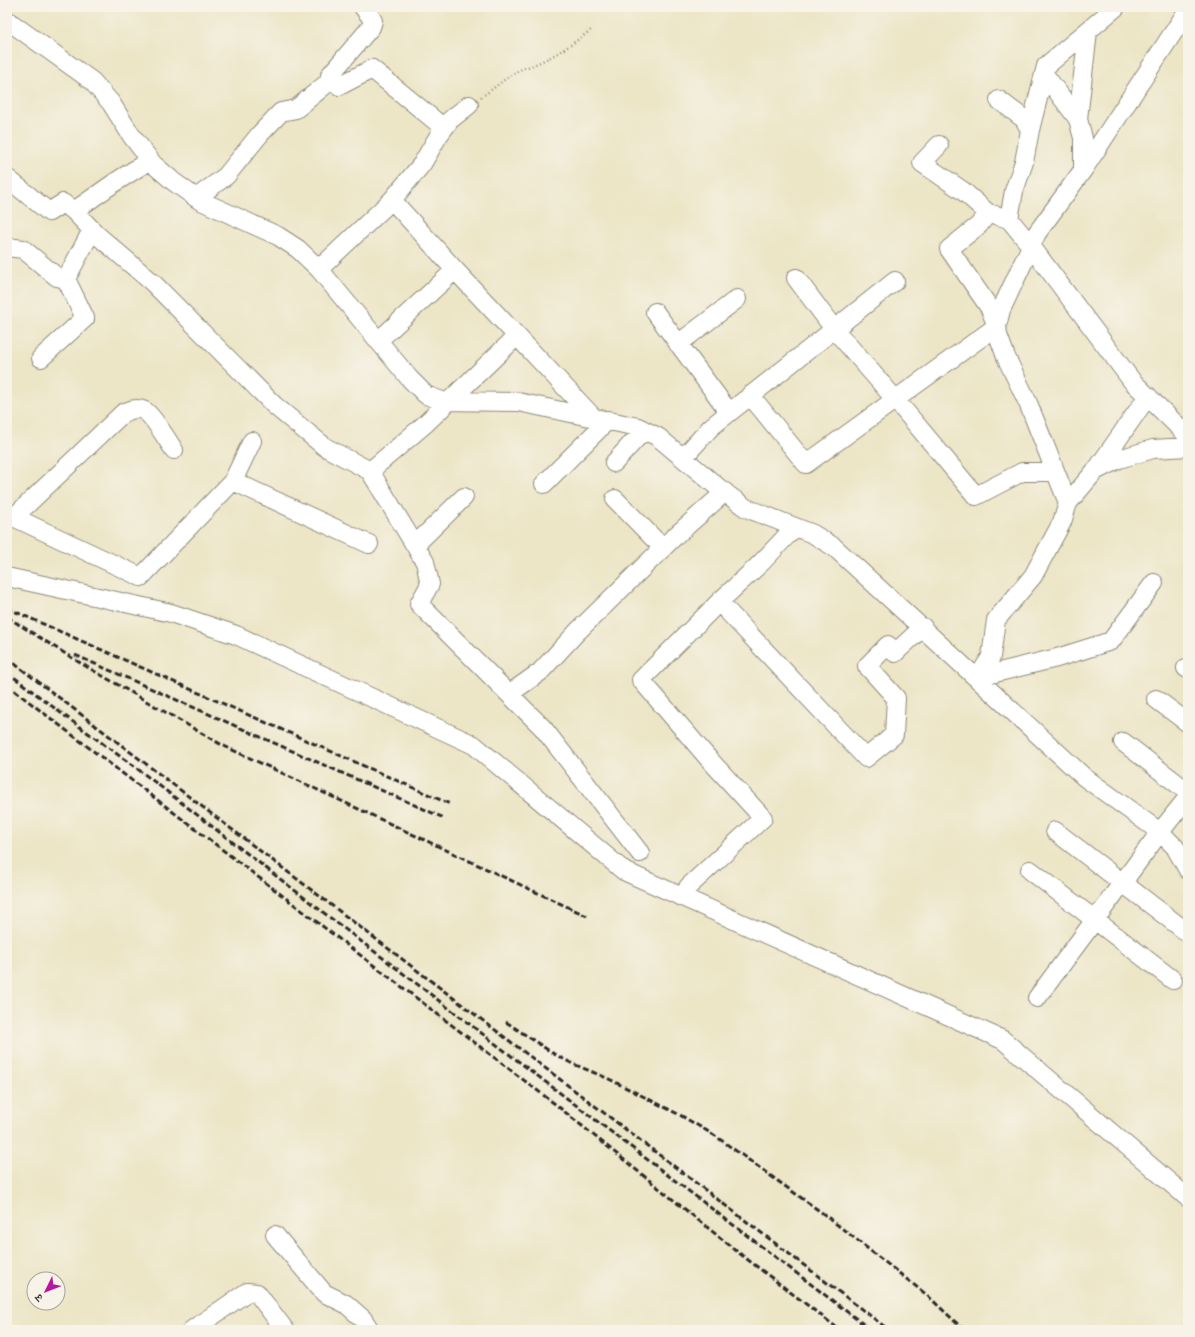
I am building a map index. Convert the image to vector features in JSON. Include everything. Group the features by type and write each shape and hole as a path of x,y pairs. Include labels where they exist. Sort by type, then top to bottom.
{"street":[{"path":"196,198 226,176 260,134 281,112 296,109 331,82 371,27 373,20 363,7"},
{"path":"1009,219 1014,191 1024,162 1030,130 1046,66 1116,7"},
{"path":"750,395 806,464 997,326 1001,310 1037,233 1083,170 1188,10"},
{"path":"11,29 92,81 111,103 131,135 150,160 174,182 196,198 278,236 298,249 319,269 408,378 426,395 442,401 518,402 638,427 658,437 746,508 813,534 834,546 978,677 1084,777 1160,832 1176,848 1188,870"},
{"path":"1083,170 1083,138 1078,119 1088,31"},
{"path":"331,82 372,69 444,128"},
{"path":"1044,74 1078,119"},
{"path":"1000,100 1024,119 1030,130"},
{"path":"319,269 392,200 422,164 439,135 450,120 469,105"},
{"path":"939,144 922,163 964,191 988,213 1009,219 1132,381 1188,436"},
{"path":"74,211 150,160"},
{"path":"7,178 49,212 63,203 74,211 92,230 153,283 275,406 325,447 370,471 425,562 430,584 419,604 543,728 640,853"},
{"path":"392,200 517,336 601,419"},
{"path":"988,213 979,225 949,249 989,307 997,326 998,335 1006,357 1028,403 1068,503"},
{"path":"66,279 92,230"},
{"path":"7,247 23,249 57,277 66,279"},
{"path":"378,341 455,270"},
{"path":"796,278 834,329 976,496 1022,472 1055,472"},
{"path":"41,358 85,318 66,279"},
{"path":"683,458 711,427 895,281"},
{"path":"678,344 737,299"},
{"path":"655,312 729,412"},
{"path":"370,471 424,425 517,336"},
{"path":"978,677 991,657 996,620 1033,576 1062,522 1068,503 1095,471 1148,396"},
{"path":"174,450 158,426 145,411 134,409 123,413 10,516 141,577 234,481 252,440"},
{"path":"544,484 601,419"},
{"path":"614,463 644,430"},
{"path":"1095,471 1119,459 1146,451 1188,447"},
{"path":"234,481 368,544"},
{"path":"509,694 540,672 578,631 663,548 725,492"},
{"path":"415,545 464,498"},
{"path":"615,500 663,548"},
{"path":"688,887 763,818 708,758 641,680 795,527"},
{"path":"7,577 171,613 236,635 474,745 624,871 1002,1040 1188,1198"},
{"path":"978,677 1057,658 1111,641 1154,583"},
{"path":"719,602 866,758 894,735 896,698 867,666 888,646 895,652 923,627"},
{"path":"1156,699 1188,723"},
{"path":"1123,742 1188,792"},
{"path":"1037,998 1160,832 1188,797"},
{"path":"1055,831 1188,933"},
{"path":"1030,870 1174,980"},
{"path":"275,1235 324,1293 346,1304 363,1319 370,1330"},
{"path":"192,1330 247,1292 257,1293 285,1330"}],"path":[{"path":"469,105 516,72 558,53 591,30"}],"railway":[{"path":"7,608 450,804"},
{"path":"7,617 77,661 222,745 587,916"},
{"path":"75,655 444,818"},
{"path":"7,658 889,1330"},
{"path":"7,672 143,773 337,923 871,1330"},
{"path":"7,685 555,1104 739,1253 840,1330"},
{"path":"506,1022 554,1054 607,1078 680,1115 714,1135 821,1212 927,1295 964,1330"}]}
